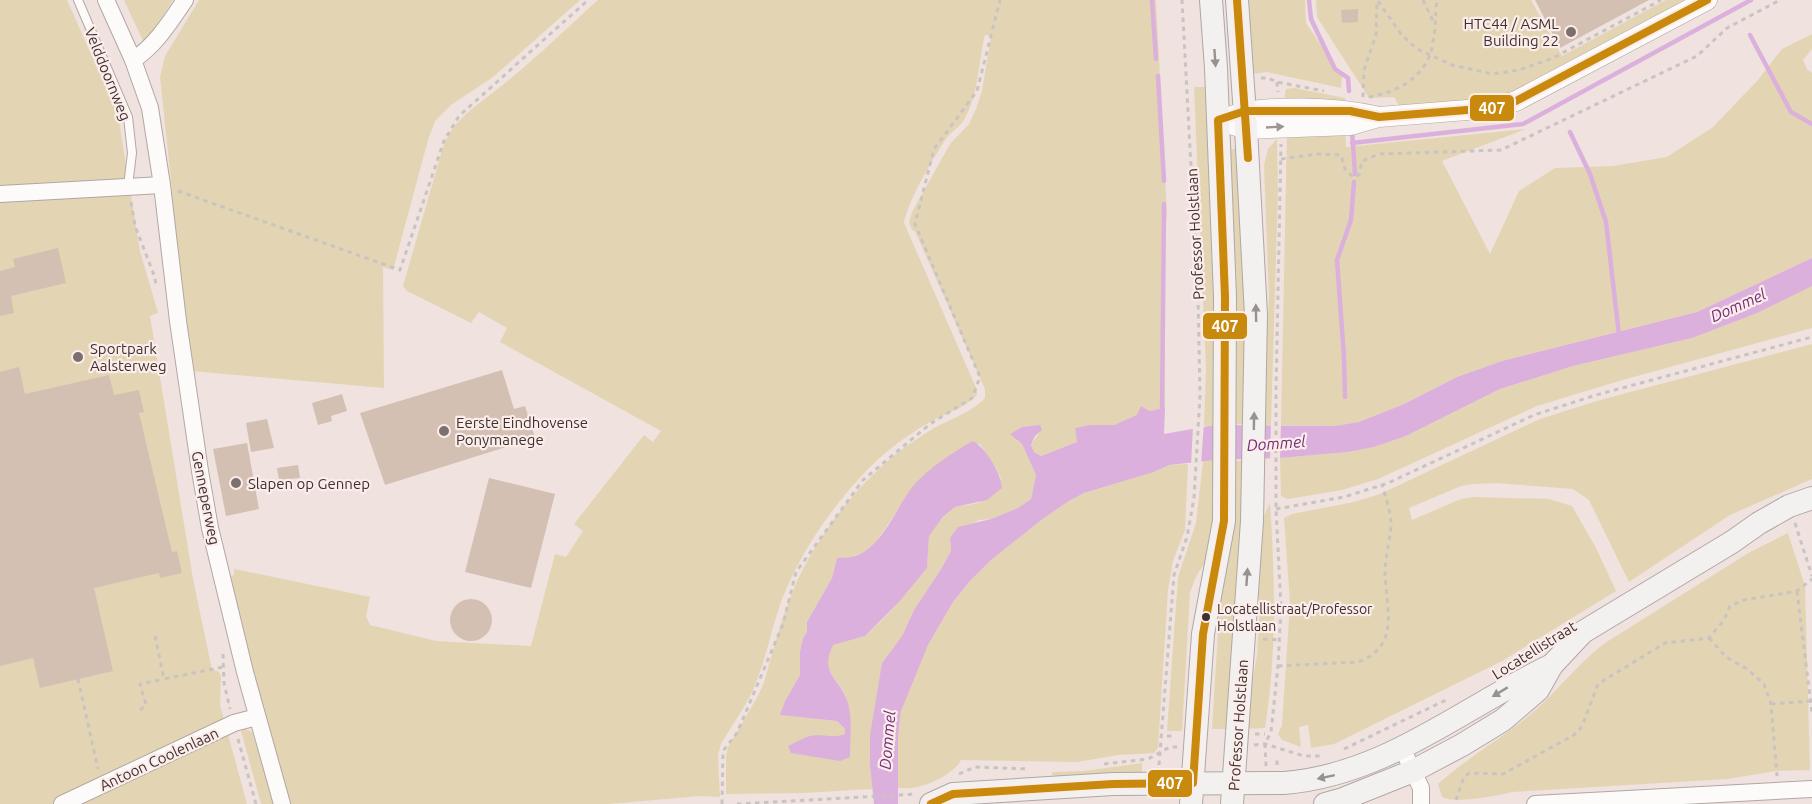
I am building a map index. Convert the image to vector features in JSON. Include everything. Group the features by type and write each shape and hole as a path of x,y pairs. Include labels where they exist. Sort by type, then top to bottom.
{"main road":[{"name":"Professor Holstlaan","path":"1192,793 1203,634 1224,520 1225,297 1211,0"},
{"name":"Professor Holstlaan","path":"1233,793 1252,521 1256,315 1237,0"},
{"name":"Locatellistraat","path":"1325,804 1413,771 1503,720 1538,690 1552,665 1584,632 1732,542 1759,522 1789,506 1812,498"},
{"name":"Locatellistraat","path":"1732,542 1803,518"},
{"name":"Locatellistraat","path":"1233,793 1276,783 1305,781 1337,774 1374,761 1418,741 1520,680 1552,665"},
{"path":"931,804 953,794 1113,784 1192,793 1233,793"}],"street":[{"name":"Velddoornweg","path":"106,0 133,60"},
{"path":"133,60 146,52 185,0"},
{"path":"1218,120 1279,118 1350,111 1379,117 1492,108 1516,101 1707,0"},
{"name":"Genneperweg","path":"133,60 150,108 162,185 178,321 210,528 257,717 282,804"},
{"path":"0,194 162,185"},
{"name":"Antoon Coolenlaan","path":"62,804 234,723 257,717"},
{"path":"1402,748 1421,788 1421,804"},
{"path":"1535,804 1812,789"}],"lane":[{"name":"Velddoornweg","path":"78,0 128,117 132,153 128,186"}],"path":[{"path":"162,185 400,270 444,141 459,116 588,0"},
{"path":"722,804 723,751 737,733 783,624 796,572 863,480 930,424 972,398 980,377 915,224 934,149 977,91 1000,0"},
{"name":"Professor Holstlaan","path":"1160,753 1174,575 1187,537 1194,498 1200,396 1198,296 1182,0"},
{"path":"1424,0 1434,23"},
{"path":"1356,96 1384,94 1401,87 1420,72 1430,56 1433,44 1437,0"},
{"path":"1377,1 1417,49 1452,65 1493,74 1519,70 1553,58 1662,0"},
{"path":"1363,97 1364,70 1376,35 1377,1"},
{"name":"Professor Holstlaan","path":"1266,766 1265,744 1271,732 1281,608 1276,509 1281,159 1277,82 1327,91"},
{"path":"1276,509 1344,497 1382,484 1534,415 1596,395 1812,337"},
{"path":"1278,666 1358,662 1370,657 1380,648 1386,637 1389,620 1385,573 1391,521 1382,484"},
{"path":"1456,800 1464,777 1469,773 1503,774 1574,735 1581,729 1598,684 1665,643 1709,638 1724,620 1731,606 1744,600 1797,591 1812,578 1803,518 1787,526"},
{"path":"1797,591 1812,713"},
{"name":"Locatellistraat","path":"1516,660 1557,635"},
{"path":"155,636 164,679"},
{"path":"1709,638 1726,657 1747,669 1764,684 1771,704 1778,791"},
{"path":"1262,639 1279,640"},
{"path":"140,710 146,705 141,684 223,666"},
{"path":"78,679 102,785"},
{"path":"1336,752 1455,696"},
{"path":"229,700 256,804"},
{"path":"1771,704 1812,701"},
{"path":"1167,736 1181,736"},
{"path":"1265,744 1304,756 1329,756"},
{"path":"1101,765 1148,759 1170,747 1180,747"},
{"path":"1277,756 1277,766"},
{"path":"957,775 975,767 1029,768"},
{"path":"737,804 903,796"}],"shaded area":[{"name":"Sportpark Aalsterweg","path":"0,0 67,0 118,115 140,251 158,313 150,316 193,579 212,670 218,671 221,676 220,705 247,804 0,804"},
{"path":"124,0 173,0 145,45"},
{"path":"199,0 580,0 493,77 451,105 435,121 393,270 383,267 384,388 191,371 171,224 172,190 160,77 165,56"},
{"path":"598,0 1156,0 1167,217 1164,224 1165,408 1149,411 1114,425 1089,425 1075,428 1077,442 1041,456 1034,452 1031,445 1041,430 1016,440 1022,444 1036,475 1031,499 1018,508 991,519 979,520 950,538 951,551 914,610 902,636 882,663 870,765 873,789 726,794 728,747 758,696 793,591 825,532 855,494 887,461 941,424 967,411 985,398 985,389 915,231 909,223 912,212 950,144 969,124 976,109 982,91 991,36 985,35 973,100 969,110 962,123 945,140 927,169 910,203 904,223 977,390 977,395 961,407 913,433 880,458 843,498 813,539 795,569 783,596 754,688 721,744 718,755 720,797 701,796 608,804 291,804 268,732 230,576 234,575 234,569 370,597 366,616 370,625 436,641 531,646 555,554 566,557 583,531 574,524 644,435 653,442 661,431 500,342 507,328 479,312 471,323 407,291 403,286 443,147 453,128 467,113 525,66","holes":["980,444 1001,479 979,503 955,507 934,526 929,536 927,568 900,601 865,636 832,645 828,663 829,670 847,700 850,757 788,746 814,735 834,738 845,734 845,729 837,721 781,715 785,701 800,675 800,652 807,632 807,622 832,578 837,558 851,557 866,551 876,542 914,486 967,445"]},
{"path":"1246,0 1305,0 1306,23 1342,76 1341,88 1267,72 1251,74"},
{"path":"1316,0 1531,0 1562,56 1666,0 1692,0 1523,92 1491,100 1400,107 1394,97 1369,98 1317,17"},
{"path":"1812,34 1812,49 1803,60 1807,69 1812,73 1812,258 1697,312 1502,361 1457,377 1404,404 1359,422 1336,426 1281,425 1287,132 1345,129 1346,147 1526,129 1442,161 1490,254 1519,191 1555,168 1613,166 1667,157 1713,127 1758,80 1782,49"},
{"path":"1194,87 1207,87 1217,297 1215,425 1204,426 1206,370"},
{"path":"1295,88 1345,98 1345,102 1284,101 1286,89"},
{"path":"1277,139 1278,191 1271,425 1264,425 1269,298 1264,165 1268,149"},
{"path":"1231,149 1239,149 1246,296 1244,424 1235,424"},
{"path":"1812,286 1812,328 1537,406 1378,479 1342,490 1288,499 1281,496 1280,458 1348,452 1374,447 1406,436 1500,389 1573,366 1692,338"},
{"path":"1812,344 1812,479 1730,515 1629,582 1589,500 1573,489 1497,483 1473,484 1461,486 1409,508 1412,520 1461,499 1473,497 1549,499 1572,506 1596,548 1616,591 1502,661 1334,744 1311,748 1308,725 1299,727 1301,747 1282,740 1278,734 1282,725 1290,603 1284,518 1292,514 1354,502 1380,494 1540,419 1600,400"},
{"path":"1215,460 1215,536 1190,592 1182,731 1167,731 1178,577 1196,523 1203,461"},
{"path":"1236,461 1243,461 1244,516 1230,729 1212,729 1219,615 1232,520"},
{"path":"1188,464 1185,530 1173,561 1168,590 1158,748 1154,753 1119,755 1077,762 961,760 954,769 935,781 915,788 898,788 898,737 905,699 928,645 953,602 969,582 991,560 1069,501 1084,493 1154,472 1169,465"},
{"path":"1270,503 1274,616 1269,700 1265,728 1244,729 1257,655 1260,608 1255,573 1259,527"},
{"path":"1788,533 1805,586 1810,770 1776,771 1727,779 1512,792 1466,800 1442,797 1438,784 1531,714 1605,643 1750,552"},
{"path":"245,729 252,732 275,804 261,804 241,731"},
{"path":"1142,763 1142,777 1071,780 1052,775 1052,772 1084,771"}],"water":[{"name":"Dommel","path":"1812,258 1812,286 1757,313 1692,338 1573,366 1500,389 1406,436 1374,447 1348,452 1280,458 1215,460 1169,465 1154,472 1084,493 1069,501 991,560 953,602 928,645 901,711 898,737 898,804 874,804 870,735 882,663 902,636 914,610 941,569 951,551 950,538 958,527 991,519 1018,508 1031,499 1036,475 1022,444 1010,434 1022,427 1040,425 1042,430 1035,436 1031,445 1034,452 1041,456 1077,442 1075,428 1089,425 1114,425 1137,415 1141,406 1149,411 1165,408 1164,434 1215,425 1335,426 1359,422 1404,404 1457,377 1502,361 1697,312"},
{"path":"973,441 983,449 992,462 999,475 1002,488 987,500 955,507 942,518 929,536 927,568 900,601 865,636 833,645 829,655 829,669 844,692 849,707 850,757 840,761 791,753 788,746 805,738 816,735 845,734 845,729 837,721 780,715 800,675 800,652 807,632 807,622 832,578 837,558 851,557 871,546 880,537 914,485 927,472"}],"pier":[{"path":"1271,422 1281,422 1280,461 1270,462"},
{"path":"1204,423 1201,464 1191,465 1193,425"}],"building":[{"name":"HTC44 / ASML Building 22","path":"1535,0 1649,0 1560,48"},
{"path":"1358,9 1358,22 1342,23 1341,10"},
{"path":"58,248 66,283 11,296 14,313 0,316 0,271 15,267 13,259"},
{"path":"19,367 25,394 109,375 114,395 139,390 144,412 139,413 172,552 177,551 182,573 160,578 159,573 94,588 113,671 40,688 33,658 0,666 0,372"},
{"name":"Eerste Eindhovense Ponymanege","path":"502,370 514,409 525,406 535,438 385,485 360,413"},
{"path":"342,394 347,411 331,416 332,421 318,425 312,403"},
{"path":"267,419 274,448 251,452 246,423"},
{"path":"247,443 259,509 226,516 213,449"},
{"path":"298,465 300,478 279,480 277,468"},
{"path":"489,478 555,494 531,588 465,572"},
{"path":"471,599 486,605 492,620 486,635 471,641 456,635 450,620 456,605"}],"waterway":[{"path":"1152,0 1156,59"},
{"path":"1309,0 1311,19 1335,69 1348,78 1349,91"},
{"path":"1352,143 1523,124 1751,0"},
{"path":"1750,35 1791,112 1812,124"},
{"path":"1158,76 1164,181"},
{"path":"1352,130 1355,174"},
{"path":"1570,132 1590,174 1606,222 1619,335"},
{"path":"1345,397 1337,260 1351,220 1354,182"},
{"path":"1162,414 1164,204"}],"transit line":[{"name":"407","path":"1237,0 1248,158"},
{"name":"407","path":"931,804 953,794 1113,784 1193,783 1203,634 1224,521 1225,297 1218,120 1245,111 1350,111 1379,117 1492,108 1516,101 1707,0"}],"place":[{"name":"HTC44 / ASML Building 22","path":"1571,32"},
{"name":"Sportpark Aalsterweg","path":"78,357"},
{"name":"Eerste Eindhovense Ponymanege","path":"444,431"},
{"name":"Slapen op Gennep","path":"236,483"},
{"name":"Locatellistraat/Professor Holstlaan","path":"1206,617"}]}
